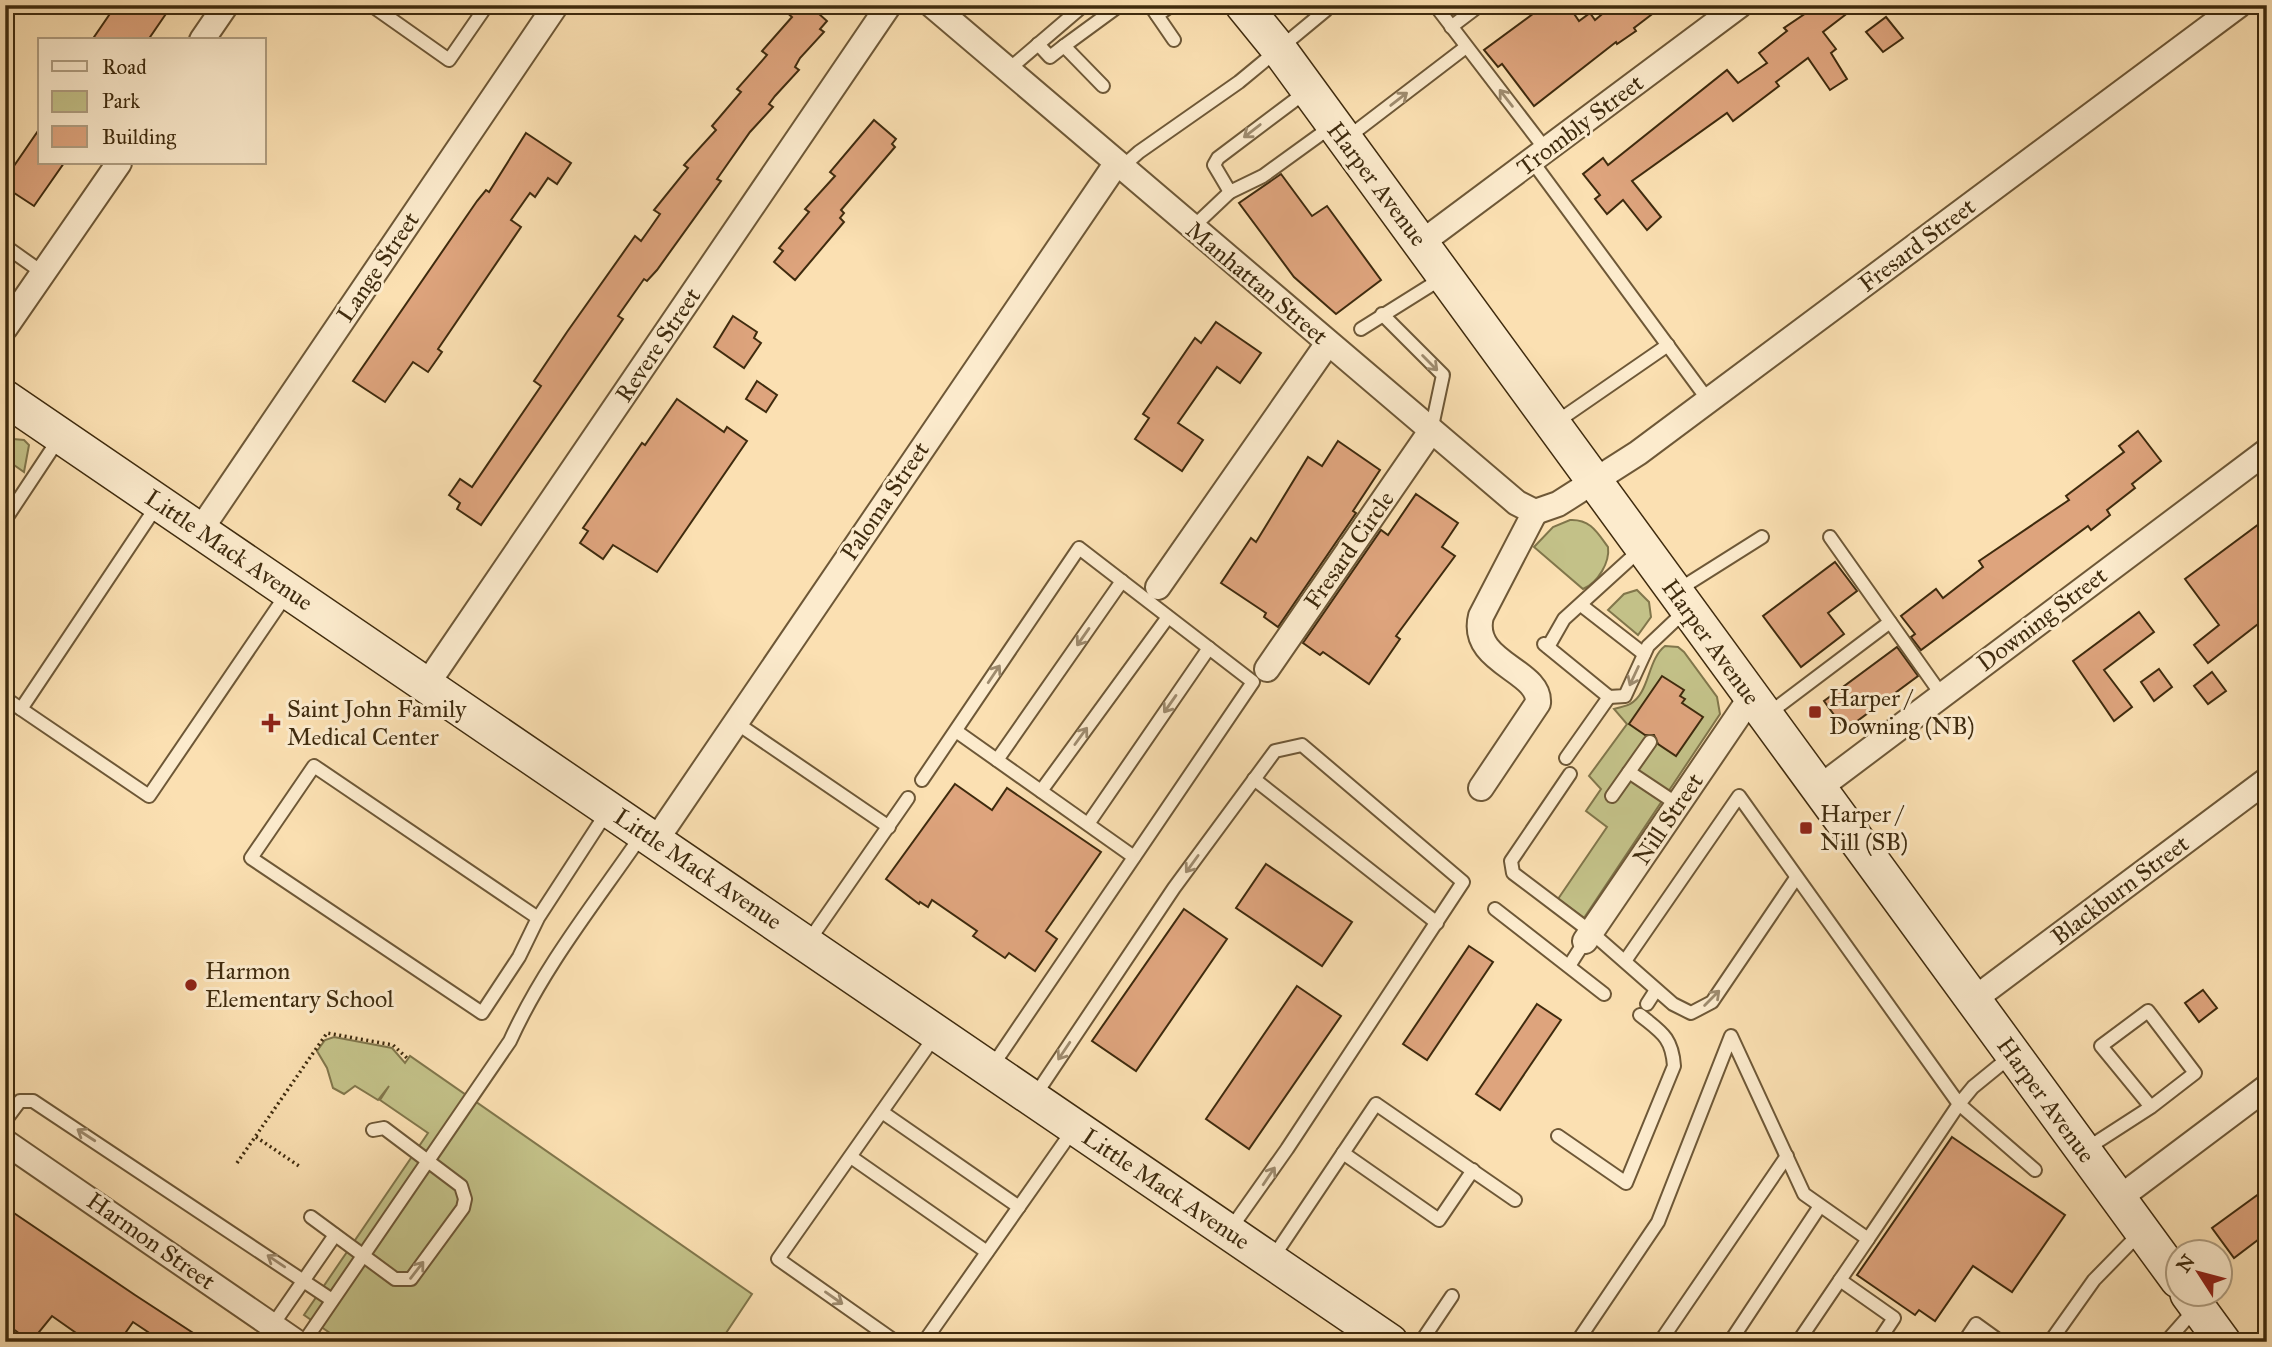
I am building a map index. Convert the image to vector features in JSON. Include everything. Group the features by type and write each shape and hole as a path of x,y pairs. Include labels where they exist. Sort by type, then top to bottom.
{"main road":[{"name":"Harper Avenue","path":"1245,6 2164,1262"},
{"name":"Little Mack Avenue","path":"12,407 201,529 1390,1342"},
{"name":"Harper Avenue","path":"2198,1308 2223,1342"}],"street":[{"path":"203,38 226,5"},
{"name":"Lange Street","path":"201,529 556,5"},
{"name":"Revere Street","path":"427,684 889,5"},
{"name":"Manhattan Street","path":"932,5 1517,503 1535,512"},
{"name":"Trombly Street","path":"1420,243 1740,5"},
{"name":"Fresard Street","path":"1595,483 2239,5"},
{"path":"5,328 117,164"},
{"name":"Paloma Street","path":"650,836 735,722 1118,166"},
{"path":"1158,587 1328,342"},
{"name":"Fresard Circle","path":"1260,676 1432,430"},
{"name":"Downing Street","path":"1819,788 2267,451"},
{"path":"1481,788 1538,703 1535,691 1483,643 1478,628 1481,616 1535,512 1558,504 1595,483"},
{"name":"Nill Street","path":"1588,937 1677,804 1758,707"},
{"name":"Blackburn Street","path":"1973,1000 2267,780"},
{"path":"2118,1199 2267,1087"},
{"name":"Harmon Street","path":"5,1142 296,1342"}],"lane":[{"path":"371,5 449,60 487,5"},
{"path":"1008,69 1084,5"},
{"path":"1038,44 1050,57 1120,5"},
{"path":"1172,5 1153,10 1174,40"},
{"path":"1435,5 1708,400"},
{"path":"1451,27 1480,5"},
{"path":"1118,166 1240,82 1320,10"},
{"path":"1064,46 1103,86"},
{"path":"1192,228 1230,192 1338,133 1466,47"},
{"path":"1230,192 1214,165 1218,158 1307,91"},
{"path":"5,246 43,273"},
{"path":"1361,329 1444,276"},
{"path":"1382,314 1443,376 1432,430"},
{"path":"1552,425 1668,345"},
{"path":"5,520 60,436"},
{"path":"21,709 159,503"},
{"path":"1642,549 1564,619 1546,645 1609,697 1625,695 1648,646 1681,601 1762,537"},
{"path":"1830,537 1941,694"},
{"path":"922,780 1079,548 1209,648 1260,676 991,1069"},
{"path":"997,760 1122,581"},
{"path":"5,698 149,796 290,590"},
{"path":"1581,605 1644,654"},
{"path":"1041,791 1168,617"},
{"path":"1758,707 1891,622"},
{"path":"1088,824 1209,648"},
{"path":"1566,758 1609,697"},
{"path":"735,722 889,827"},
{"path":"956,731 1135,857"},
{"path":"1612,796 1650,742"},
{"path":"1033,1098 1174,888 1275,751 1302,746 1463,883 1229,1232"},
{"path":"538,918 314,766 251,858 482,1013 519,957 538,918 610,809"},
{"path":"1629,772 1677,804"},
{"path":"1570,774 1511,861 1513,873 1588,937 1625,961 1673,1004 1691,1013 1712,1002 1796,878"},
{"path":"1254,779 1437,923"},
{"path":"1625,961 1739,796 1959,1104 2035,1170"},
{"path":"807,943 908,798"},
{"path":"304,1342 510,1041 526,1007 558,953 650,836"},
{"path":"1495,909 1604,994"},
{"path":"1569,967 1588,937"},
{"path":"1558,1136 1626,1183 1674,1066 1673,1048 1643,1009 1656,990"},
{"path":"2083,1151 2151,1107 2194,1073 2148,1011 2101,1045 2151,1107"},
{"path":"895,1342 778,1259 937,1033"},
{"path":"1577,1342 1658,1222 1731,1036 1804,1194 1868,1239"},
{"path":"1798,1342 1959,1104 1973,1087 2012,1055"},
{"path":"5,1121 20,1101 33,1101 332,1300"},
{"path":"1271,1261 1376,1104 1516,1199"},
{"path":"882,1112 1018,1207"},
{"path":"924,1342 1075,1127"},
{"path":"311,1217 395,1279 411,1279 463,1208 465,1199 461,1186 384,1128 373,1130"},
{"path":"1343,1153 1439,1220 1473,1170"},
{"path":"1660,1342 1787,1156"},
{"path":"851,1157 987,1252"},
{"path":"1730,1342 1820,1206"},
{"path":"2050,1342 2094,1280 2141,1232"},
{"path":"272,1326 335,1235"},
{"path":"1840,1280 1894,1318 1878,1342"},
{"path":"1421,1342 1452,1296"},
{"path":"2166,1342 2182,1308"},
{"path":"1964,1342 1976,1324 2001,1342"}],"path":[{"path":"237,1163 327,1033 393,1045 408,1059"},
{"path":"256,1137 299,1166"}],"green space":[{"path":"13,439 24,440 29,445 24,472 11,463 5,475 5,443"},
{"path":"1570,520 1588,524 1608,547 1602,571 1594,582 1583,589 1534,547 1553,527"},
{"path":"1637,590 1649,602 1651,617 1638,635 1608,610 1624,594"},
{"path":"1665,646 1678,647 1684,652 1717,697 1720,714 1584,918 1558,899 1607,827 1586,811 1601,789 1589,776 1627,724 1614,709 1637,699 1655,659"},
{"path":"334,1037 392,1048 405,1063 410,1056 752,1294 720,1342 343,1342 304,1315 428,1133 380,1100 389,1086 378,1100 355,1086 344,1094 333,1088 327,1068 317,1051 325,1040"}],"building":[{"path":"116,5 172,5 149,38 93,38"},
{"path":"778,5 809,5 827,21 820,29 824,32 800,58 795,67 799,70 769,104 773,107 750,132 717,179 721,181 657,270 647,281 644,279 618,316 623,319 481,525 457,509 460,503 449,495 460,479 472,487 541,386 534,381 567,332 635,236 641,241 660,214 654,210 688,168 684,165 716,130 712,126 741,92 737,89 767,55 762,51 792,17"},
{"path":"1545,5 1568,5 1579,21 1590,13 1595,20 1613,5 1664,5 1634,28 1636,31 1617,44 1616,42 1534,106 1502,64 1498,67 1484,50"},
{"path":"1818,5 1858,5 1823,32 1836,49 1831,53 1847,79 1830,90 1808,58 1776,82 1779,86 1733,121 1727,113 1632,181 1661,217 1647,230 1623,200 1607,214 1595,199 1600,195 1583,174 1603,158 1608,165 1727,70 1738,83 1767,63 1759,53 1787,31 1784,28"},
{"path":"1886,17 1903,38 1883,52 1866,32"},
{"path":"874,120 896,139 892,144 895,147 841,210 844,213 840,218 844,222 795,280 774,262 783,251 779,248 809,212 805,209 835,176 830,172"},
{"path":"38,131 38,164 63,164 34,206 5,187 5,179"},
{"path":"526,133 571,163 557,184 548,178 535,197 530,193 511,220 521,227 438,349 442,352 428,372 413,362 385,402 353,381 477,201 486,190 489,192"},
{"path":"1281,174 1312,216 1327,206 1381,280 1336,314 1294,277 1239,203"},
{"path":"733,316 757,332 754,338 761,343 744,368 714,347"},
{"path":"1216,322 1261,353 1240,383 1217,367 1178,423 1203,440 1182,471 1135,439 1149,418 1143,414 1195,338 1201,343"},
{"path":"757,381 777,395 766,412 746,399"},
{"path":"677,399 724,432 727,427 747,441 657,572 613,545 603,559 580,543 588,531 583,528 642,443 645,445"},
{"path":"2138,431 2161,461 2132,484 2135,488 2107,510 2110,515 2091,530 2088,526 1921,650 1911,637 1915,634 1901,616 1936,589 1943,598 1983,567 1979,561 2069,500 2066,496 2124,452 2119,446"},
{"path":"1338,441 1380,470 1353,511 1356,513 1278,627 1264,617 1266,613 1221,583 1251,538 1256,542 1308,457 1322,466"},
{"path":"1416,494 1458,523 1442,547 1455,556 1396,636 1400,639 1369,684 1323,652 1320,655 1303,643 1381,530 1388,535"},
{"path":"2267,518 2267,617 2208,663 2194,645 2219,625 2185,579"},
{"path":"1835,562 1857,591 1828,613 1844,634 1801,667 1763,616"},
{"path":"2139,612 2154,632 2104,670 2132,707 2114,721 2073,661"},
{"path":"1897,647 1918,676 1845,730 1824,701"},
{"path":"2159,669 2172,687 2154,701 2141,682"},
{"path":"2212,672 2226,691 2208,704 2194,686"},
{"path":"1662,676 1684,690 1680,696 1685,699 1682,703 1703,717 1676,756 1658,744 1654,735 1645,735 1629,724"},
{"path":"955,784 992,810 1007,788 1101,852 1046,931 1057,939 1035,971 1009,953 1005,958 973,936 977,931 932,900 928,907 920,902 919,904 886,879"},
{"path":"1266,864 1352,922 1322,966 1236,908"},
{"path":"1184,909 1227,939 1136,1071 1092,1041"},
{"path":"1469,946 1493,962 1427,1060 1403,1044"},
{"path":"1297,986 1341,1016 1249,1149 1206,1119"},
{"path":"2203,990 2217,1008 2199,1022 2185,1003"},
{"path":"1537,1004 1561,1020 1500,1110 1476,1094"},
{"path":"1952,1137 2065,1215 2012,1292 1973,1266 1935,1321 1919,1310 1915,1315 1857,1275"},
{"path":"2267,1188 2267,1233 2234,1258 2234,1238 2219,1238 2212,1228"},
{"path":"5,1207 207,1342 163,1342 133,1322 119,1342 89,1342 52,1316 31,1342 5,1323"}],"place":[{"name":"Harper / Downing (NB)","path":"1815,712"},
{"name":"Saint John Family Medical Center","path":"271,723"},
{"name":"Harper / Nill (SB)","path":"1806,828"},
{"name":"Harmon Elementary School","path":"191,985"}]}
